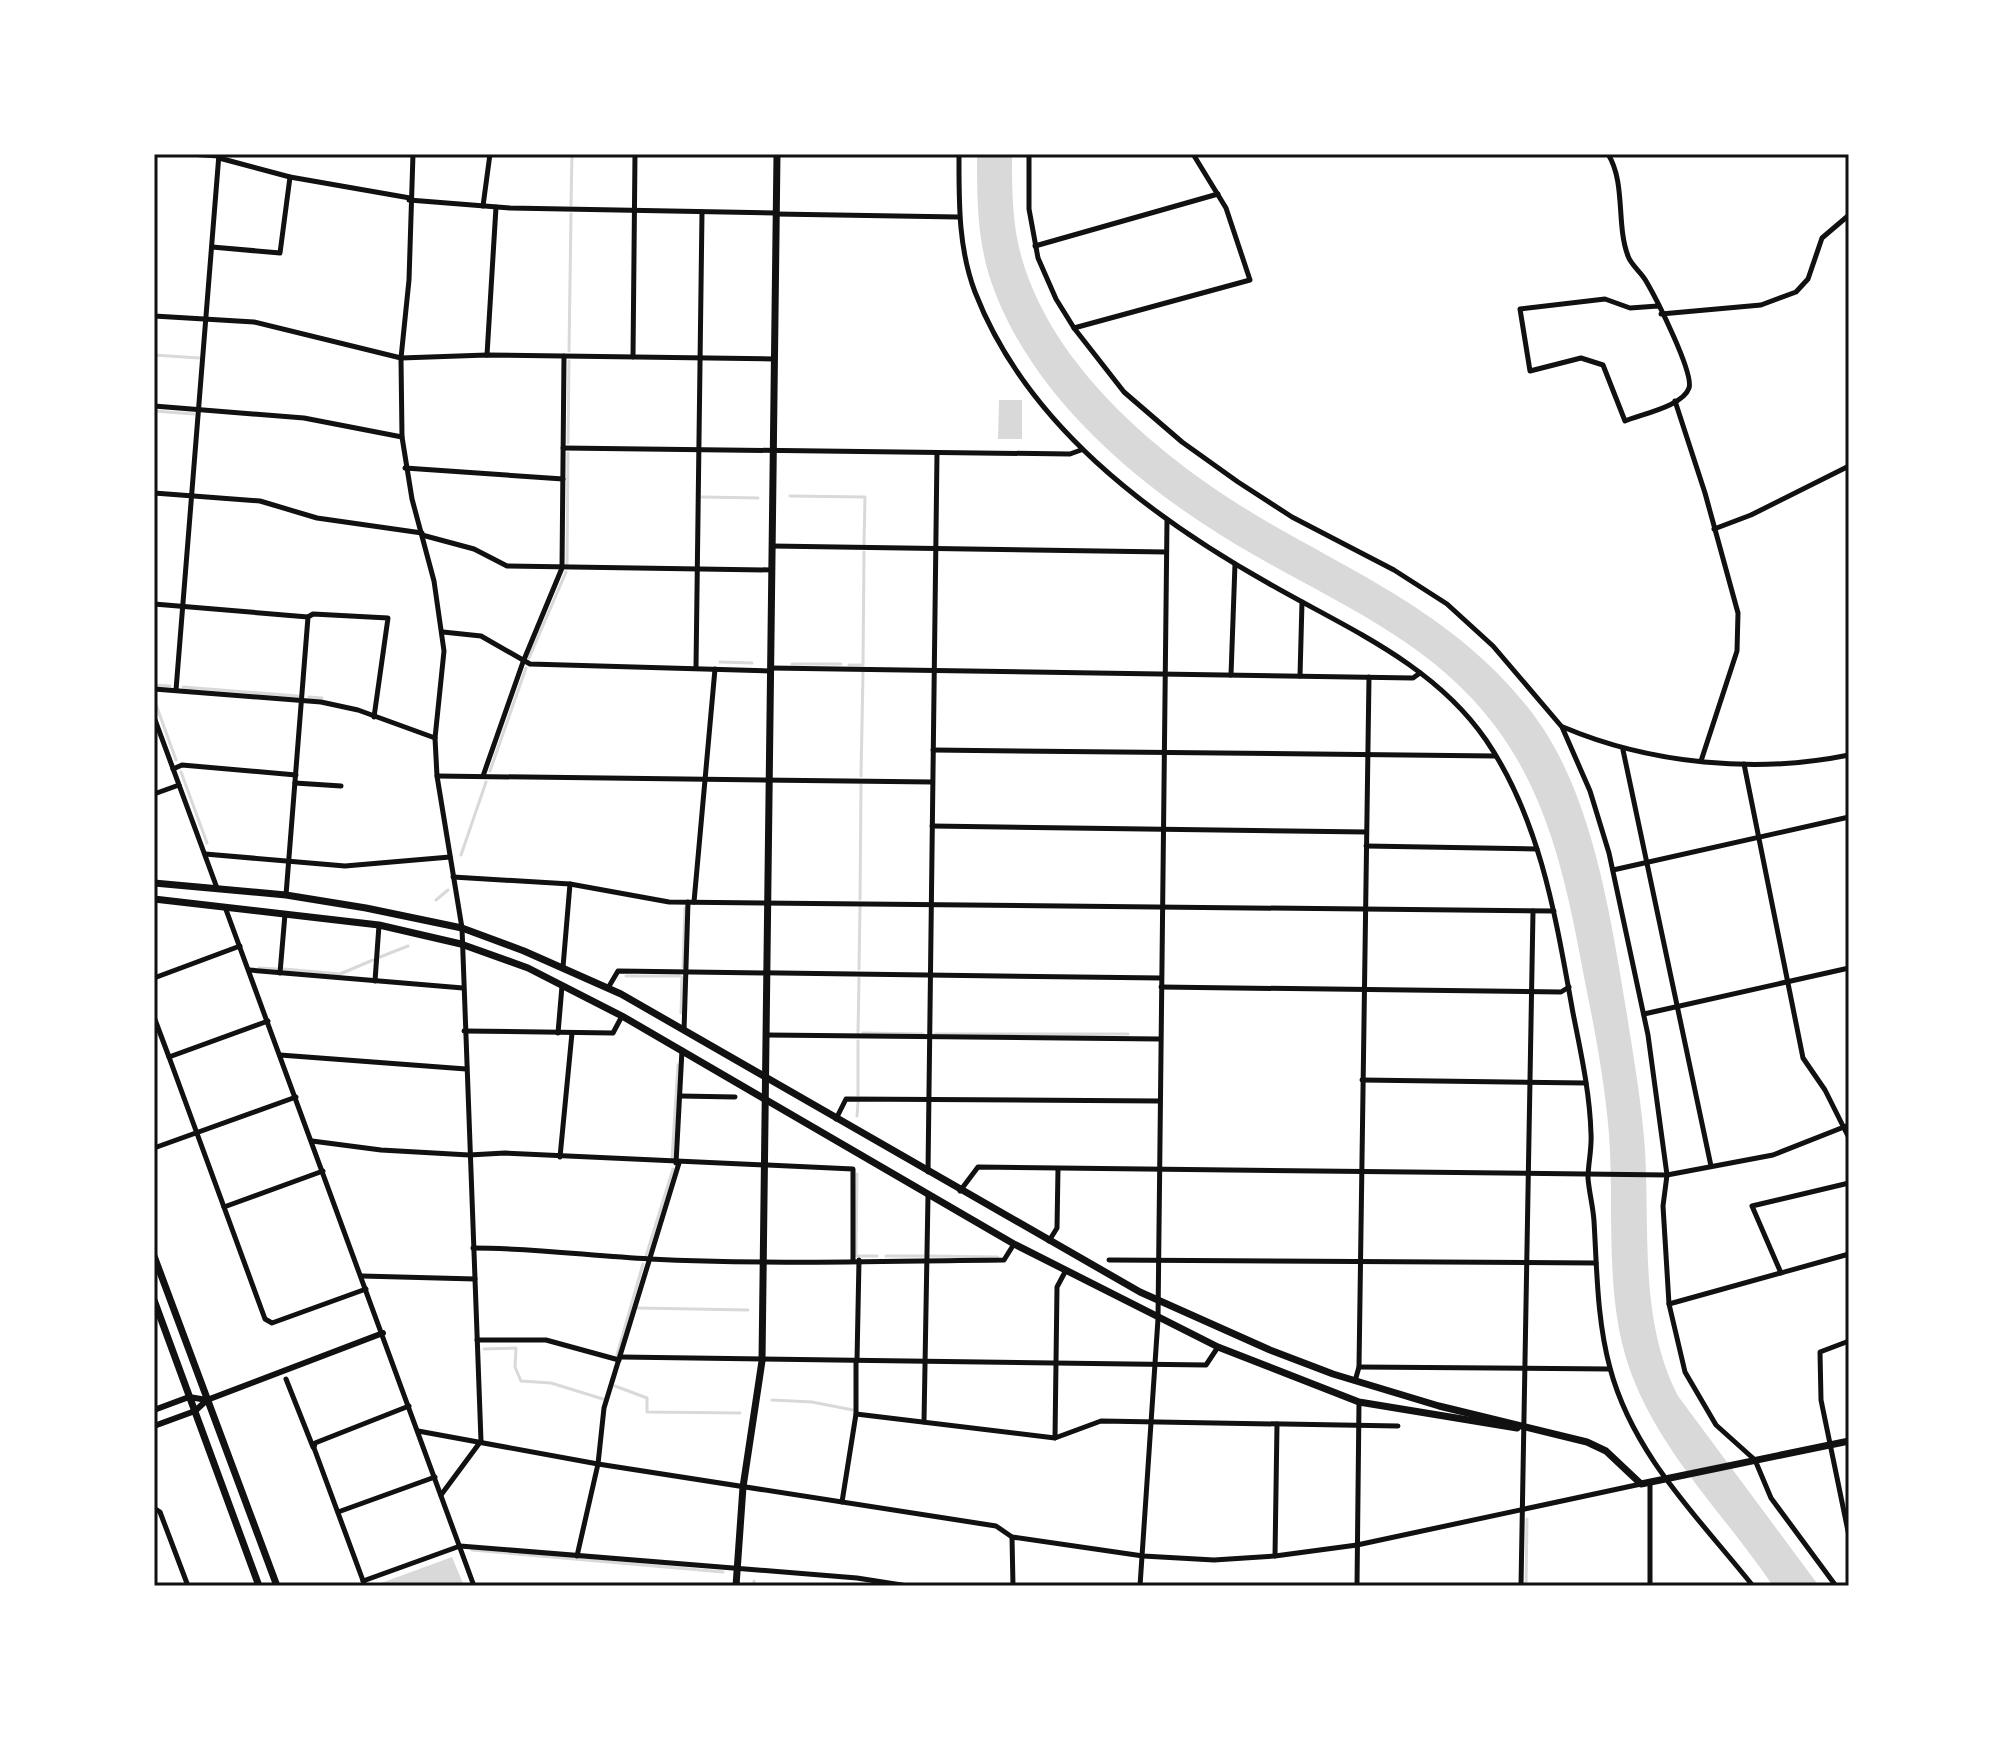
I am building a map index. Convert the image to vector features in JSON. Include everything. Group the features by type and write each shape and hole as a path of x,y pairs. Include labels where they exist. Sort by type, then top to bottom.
{"main road":[{"path":"736,1586 743,1487 762,1361 777,154"},
{"path":"154,883 286,895 462,928 563,967 608,988 1048,1242 1156,1299 1270,1350 1355,1381 1524,1428 1587,1442 1606,1451 1645,1483 1849,1441"},
{"path":"154,899 379,925 461,944 562,984 682,1050 1014,1244 1218,1347 1359,1402 1493,1426 1524,1428"},
{"path":"154,1256 277,1586"},
{"path":"154,1300 259,1586"}],"street":[{"path":"189,154 219,156 290,177 410,199 483,206 958,217"},
{"path":"413,154 409,280 401,358 402,437 405,468 443,632 444,651 435,738 437,776 462,928 481,1441 441,1495"},
{"path":"483,206 490,154"},
{"path":"633,357 635,154"},
{"path":"959,154 958,217 975,292 990,323 1035,395 1082,449 1167,519 1235,563 1384,646 1420,673 1464,714 1496,756 1517,795 1537,849 1554,911 1569,987 1586,1083 1591,1132 1590,1175 1598,1311 1610,1369 1642,1442 1666,1478 1753,1586"},
{"path":"1030,154 1029,209 1035,246 1056,299 1074,328 1124,392 1182,442 1292,517 1394,570 1447,604 1512,666 1562,727 1590,791 1613,870 1644,1014 1665,1175 1663,1206 1669,1304 1685,1372 1716,1425 1751,1461 1771,1498 1836,1586"},
{"path":"1074,328 1250,280 1226,208 1193,154"},
{"path":"1608,154 1615,173 1628,257 1646,280 1658,306 1661,314 1691,379 1688,392 1675,401 1625,421 1603,365 1581,358 1530,371 1520,309 1605,299 1630,308 1658,306"},
{"path":"176,690 219,156"},
{"path":"212,247 280,253 290,177"},
{"path":"1035,246 1218,194"},
{"path":"487,355 496,207"},
{"path":"696,668 702,212"},
{"path":"1661,314 1761,305 1796,292 1808,279 1822,238 1849,215"},
{"path":"154,316 254,322 401,358 487,355 774,359"},
{"path":"483,776 523,662 562,568 564,356"},
{"path":"1675,401 1732,588 1739,630 1737,651 1701,761"},
{"path":"154,406 304,418 402,437"},
{"path":"563,448 1070,454 1082,449"},
{"path":"928,1173 937,453"},
{"path":"1714,529 1751,515 1849,466"},
{"path":"405,468 563,479"},
{"path":"154,493 260,501 317,518 422,534 474,549 507,566 772,570"},
{"path":"1140,1586 1158,1319 1167,519"},
{"path":"772,546 1166,552"},
{"path":"1231,675 1235,563"},
{"path":"1300,676 1302,602"},
{"path":"154,604 308,617 313,614 388,618 374,717"},
{"path":"286,895 308,617"},
{"path":"443,632 481,636 523,662 715,669 1413,678 1420,673"},
{"path":"684,1031 691,902 715,669"},
{"path":"1355,1381 1359,1367 1369,677"},
{"path":"154,689 302,700 374,717 435,738"},
{"path":"154,717 218,889"},
{"path":"1562,727 1587,739 1623,750 1701,761 1805,764 1849,755"},
{"path":"933,750 1496,756"},
{"path":"1623,750 1711,1166"},
{"path":"1744,764 1803,1058 1847,1125 1849,1138"},
{"path":"173,769 182,765 296,775"},
{"path":"437,776 932,782"},
{"path":"295,783 341,786"},
{"path":"154,794 179,785"},
{"path":"1613,870 1849,817"},
{"path":"932,826 1366,832"},
{"path":"1366,846 1537,849"},
{"path":"205,854 345,866 450,857"},
{"path":"453,877 570,884 691,902 1554,911"},
{"path":"563,967 570,884"},
{"path":"224,907 474,1586"},
{"path":"1521,1586 1533,911"},
{"path":"280,973 285,913"},
{"path":"375,981 379,925"},
{"path":"154,978 240,946"},
{"path":"1644,1014 1849,968"},
{"path":"249,970 463,988"},
{"path":"608,988 618,971 1161,978"},
{"path":"558,1033 562,984"},
{"path":"1161,987 1561,992 1569,987"},
{"path":"464,1031 613,1033 622,1016"},
{"path":"154,1017 265,1319 272,1323 366,1289"},
{"path":"169,1057 268,1021"},
{"path":"560,1157 572,1033"},
{"path":"767,1035 1160,1039"},
{"path":"577,1556 598,1464 604,1408 677,1163 682,1050"},
{"path":"280,1055 466,1069"},
{"path":"1362,1080 1586,1083"},
{"path":"680,1096 735,1097"},
{"path":"154,1148 296,1097"},
{"path":"836,1120 846,1099 1159,1101"},
{"path":"960,1191 978,1167 1665,1175 1773,1155 1847,1125"},
{"path":"312,1141 469,1155 853,1169 856,1414 842,1502"},
{"path":"1048,1242 1057,1228 1058,1169"},
{"path":"224,1207 323,1171"},
{"path":"1781,1273 1752,1206 1849,1183"},
{"path":"924,1422 928,1196"},
{"path":"473,1248 524,1248 649,1259 927,1261 1004,1260 1014,1244"},
{"path":"1669,1304 1849,1254"},
{"path":"1109,1260 1596,1263"},
{"path":"1055,1438 1057,1287 1065,1272"},
{"path":"362,1276 475,1279"},
{"path":"154,1426 195,1411 207,1400 383,1333"},
{"path":"477,1340 546,1340 620,1359 762,1361 1206,1365 1218,1347"},
{"path":"1849,1341 1820,1352 1821,1400 1849,1536"},
{"path":"1359,1367 1610,1369"},
{"path":"286,1379 364,1583"},
{"path":"154,1410 189,1397 207,1400"},
{"path":"1357,1586 1359,1402"},
{"path":"314,1448 315,1443 409,1406"},
{"path":"856,1414 1055,1438 1101,1421 1398,1426"},
{"path":"1275,1556 1277,1424"},
{"path":"418,1431 598,1464 996,1526 1012,1537 1143,1556 1214,1560 1357,1545 1645,1483 1650,1586"},
{"path":"338,1512 435,1477"},
{"path":"154,1508 160,1512 188,1586"},
{"path":"1012,1537 1013,1586"},
{"path":"356,1586 460,1546 857,1578 908,1586"},
{"path":"857,1578 857,1586"},
{"path":"949,1586 957,1586"}],"shaded area":[{"path":"977,154 1012,154 1016,233 1038,301 1061,341 1089,379 1122,413 1157,445 1233,501 1378,584 1445,628 1505,681 1533,714 1554,746 1585,819 1614,939 1644,1133 1652,1307 1666,1367 1678,1396 1819,1586 1773,1586 1686,1471 1648,1410 1633,1378 1622,1343 1614,1291 1609,1134 1603,1079 1573,918 1556,850 1531,786 1515,755 1495,726 1443,671 1384,628 1254,555 1173,503 1133,472 1062,402 1032,362 1007,320 989,275 980,230"},
{"path":"999,400 1022,400 1022,439 998,439"},
{"path":"452,1557 464,1586 378,1586 381,1583"}],"waterway":[{"path":"571,205 572,154"},
{"path":"569,351 571,214"},
{"path":"154,355 199,358"},
{"path":"568,443 569,361"},
{"path":"154,411 194,414"},
{"path":"567,564 568,453"},
{"path":"790,496 865,497 864,544"},
{"path":"702,497 758,498"},
{"path":"849,665 863,665 864,552"},
{"path":"529,658 566,572"},
{"path":"720,662 752,663"},
{"path":"792,664 841,664"},
{"path":"490,771 526,668"},
{"path":"861,776 863,673"},
{"path":"155,685 170,686"},
{"path":"183,687 298,696"},
{"path":"309,697 322,698"},
{"path":"154,699 176,760"},
{"path":"181,772 207,843"},
{"path":"461,855 486,782"},
{"path":"860,899 861,785"},
{"path":"436,900 448,890"},
{"path":"859,969 860,907"},
{"path":"683,967 685,908"},
{"path":"380,957 408,946"},
{"path":"284,969 340,974 373,960"},
{"path":"259,968 277,969"},
{"path":"626,976 680,976"},
{"path":"681,1013 682,977"},
{"path":"858,1033 859,978"},
{"path":"863,1033 923,1034"},
{"path":"935,1034 1128,1034"},
{"path":"858,1041 858,1095"},
{"path":"672,1159 678,1065"},
{"path":"857,1116 858,1102"},
{"path":"646,1256 673,1169"},
{"path":"857,1174 856,1256 877,1256"},
{"path":"886,1256 923,1256"},
{"path":"930,1256 998,1257"},
{"path":"617,1355 643,1264"},
{"path":"638,1308 748,1310"},
{"path":"484,1349 516,1348 515,1367 521,1381 551,1383 603,1399"},
{"path":"615,1386 647,1398 647,1412 740,1413"},
{"path":"772,1400 812,1402 853,1410"},
{"path":"1526,1586 1527,1519"},
{"path":"472,1550 723,1572"},
{"path":"754,1581 754,1586"}]}
